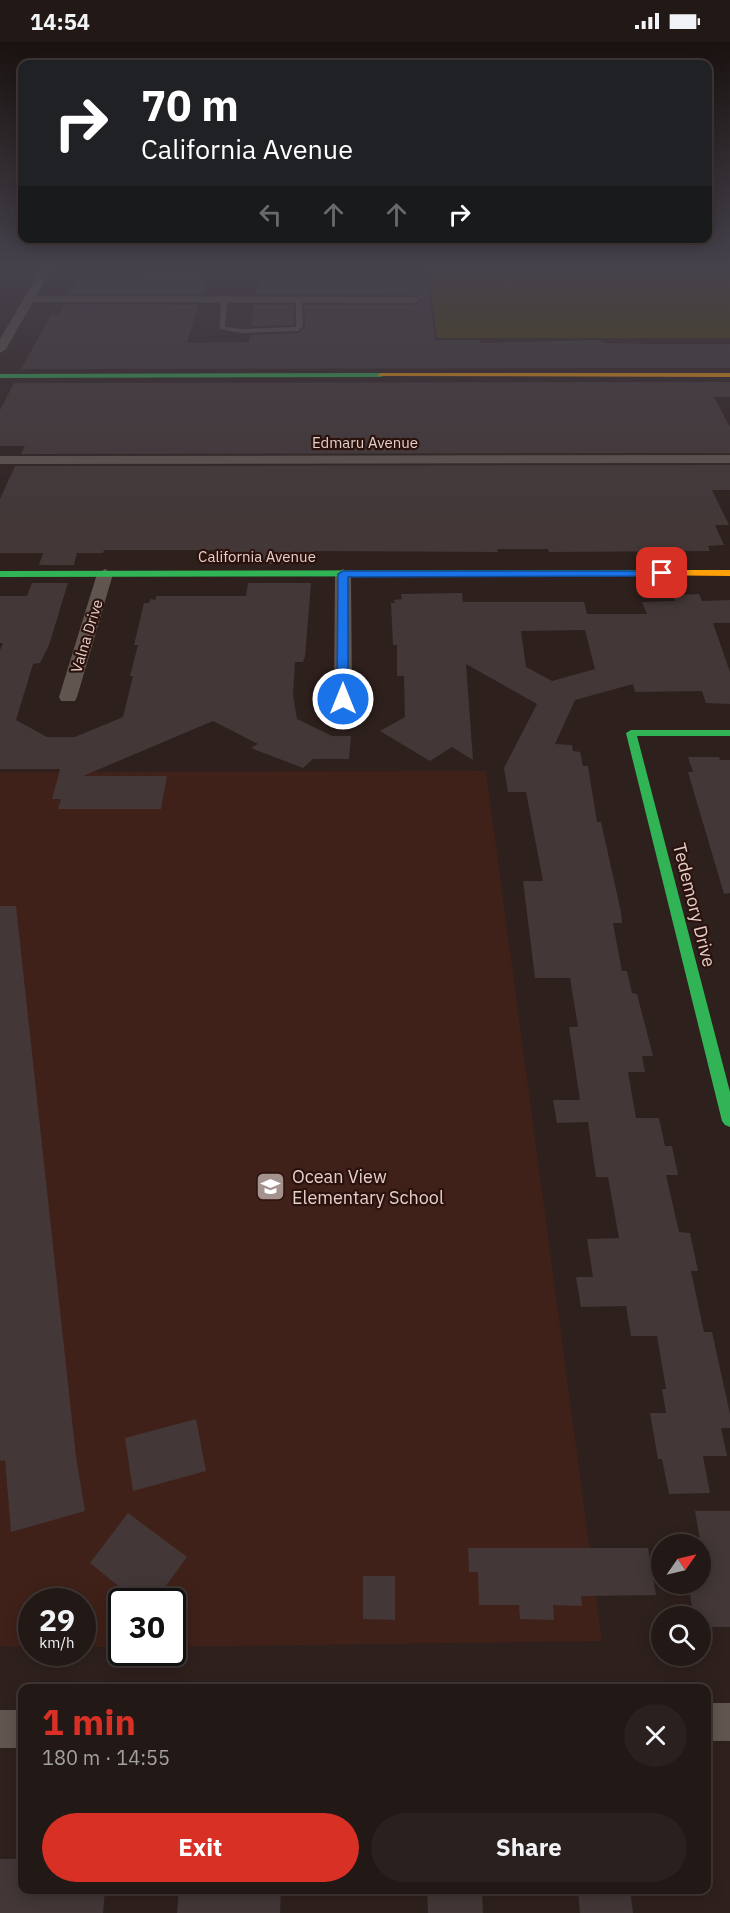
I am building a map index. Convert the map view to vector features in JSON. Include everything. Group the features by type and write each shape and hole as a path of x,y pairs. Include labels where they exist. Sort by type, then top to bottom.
{"street":[{"path":"0,376 730,375"},
{"name":"Edmaru Avenue","path":"0,460 730,459"},
{"name":"California Avenue","path":"0,574 730,573"},
{"name":"Valna Drive","path":"68,697 105,574"},
{"path":"343,574 343,699"},
{"name":"Tedemory Drive","path":"730,733 631,733 730,1121"},
{"path":"711,1722 730,1722"},
{"path":"0,1729 18,1729"}],"shaded area":[{"name":"Ocean View Elementary School","path":"486,771 602,1641 186,1647 186,1588 108,1588 108,1647 96,1647 96,1588 18,1588 18,1647 0,1646 0,772"}],"building":[{"path":"29,355 730,355 730,368 21,369"},
{"path":"730,382 730,397 714,397 730,427 730,453 21,454 25,446 0,446 0,410 14,383"},
{"path":"730,465 730,490 712,490 729,525 715,525 724,545 708,546 710,551 549,552 548,549 497,549 498,552 314,551 313,564 250,564 251,552 104,550 103,553 77,553 74,565 39,565 43,553 0,553 0,499 15,466"},
{"path":"32,583 68,583 49,645 40,663 33,664 16,720 47,737 75,737 123,717 138,645 134,645 144,603 149,603 150,599 156,600 156,596 246,596 248,583 311,583 305,656 303,662 295,662 293,695 297,719 332,736 351,736 349,759 313,759 303,768 251,748 258,744 213,721 83,776 167,776 161,809 58,809 61,799 52,799 60,769 0,769 0,650 3,643 0,643 0,596 27,596"},
{"path":"462,593 463,602 584,602 587,614 647,614 642,602 675,601 672,595 699,594 702,601 730,600 730,623 713,623 730,672 730,704 706,703 702,691 635,692 633,684 575,700 555,744 572,745 573,751 580,752 583,766 588,766 597,822 601,822 621,912 622,923 613,923 622,971 627,971 632,993 637,994 653,1056 642,1056 645,1072 628,1072 636,1118 659,1118 665,1146 672,1146 678,1175 666,1175 679,1232 690,1233 698,1271 691,1271 704,1332 712,1332 730,1414 730,1428 721,1428 727,1456 703,1456 710,1493 669,1494 662,1459 658,1459 650,1413 666,1413 662,1389 666,1389 657,1336 631,1336 626,1306 581,1307 576,1277 593,1277 587,1239 619,1238 608,1177 596,1177 588,1122 557,1123 553,1100 580,1100 569,1027 578,1027 570,978 535,978 523,881 543,881 526,792 508,792 504,768 537,704 466,664 473,760 452,747 430,761 380,731 405,717 404,676 397,676 397,645 393,645 391,603 402,599 401,594","holes":["585,630 595,669 552,681 526,667 521,631"]},
{"path":"688,757 719,757 720,760 730,760 730,893 724,894 688,772 693,772"},
{"path":"0,906 16,906 76,1457 85,1511 11,1532 5,1460 0,1461"},
{"path":"196,1419 206,1471 133,1491 125,1438"},
{"path":"695,1511 730,1511 730,1627 711,1627 711,1606 692,1606 690,1594 711,1594 711,1534 699,1534"},
{"path":"128,1513 187,1557 164,1588 121,1588 90,1563"},
{"path":"468,1548 648,1548 651,1566 651,1594 656,1595 581,1596 582,1606 553,1605 554,1620 520,1619 519,1605 479,1605 478,1572 469,1572"},
{"path":"363,1576 395,1576 395,1620 363,1619"},
{"path":"0,1859 18,1859 18,1894 105,1894 103,1913 0,1913"},
{"path":"179,1894 281,1894 280,1913 177,1913"},
{"path":"427,1894 482,1894 483,1913 428,1913"},
{"path":"578,1894 631,1894 633,1913 580,1913"}],"traffic: fast":[{"path":"0,376 381,375"},
{"path":"0,574 637,573"},
{"path":"730,733 631,733 730,1121"}],"traffic: slow":[{"path":"381,375 730,375"},
{"path":"637,573 730,573"}],"place":[{"name":"Ocean View Elementary School","path":"271,1187"}],"route":[{"path":"343,699 343,574 662,573"}]}
